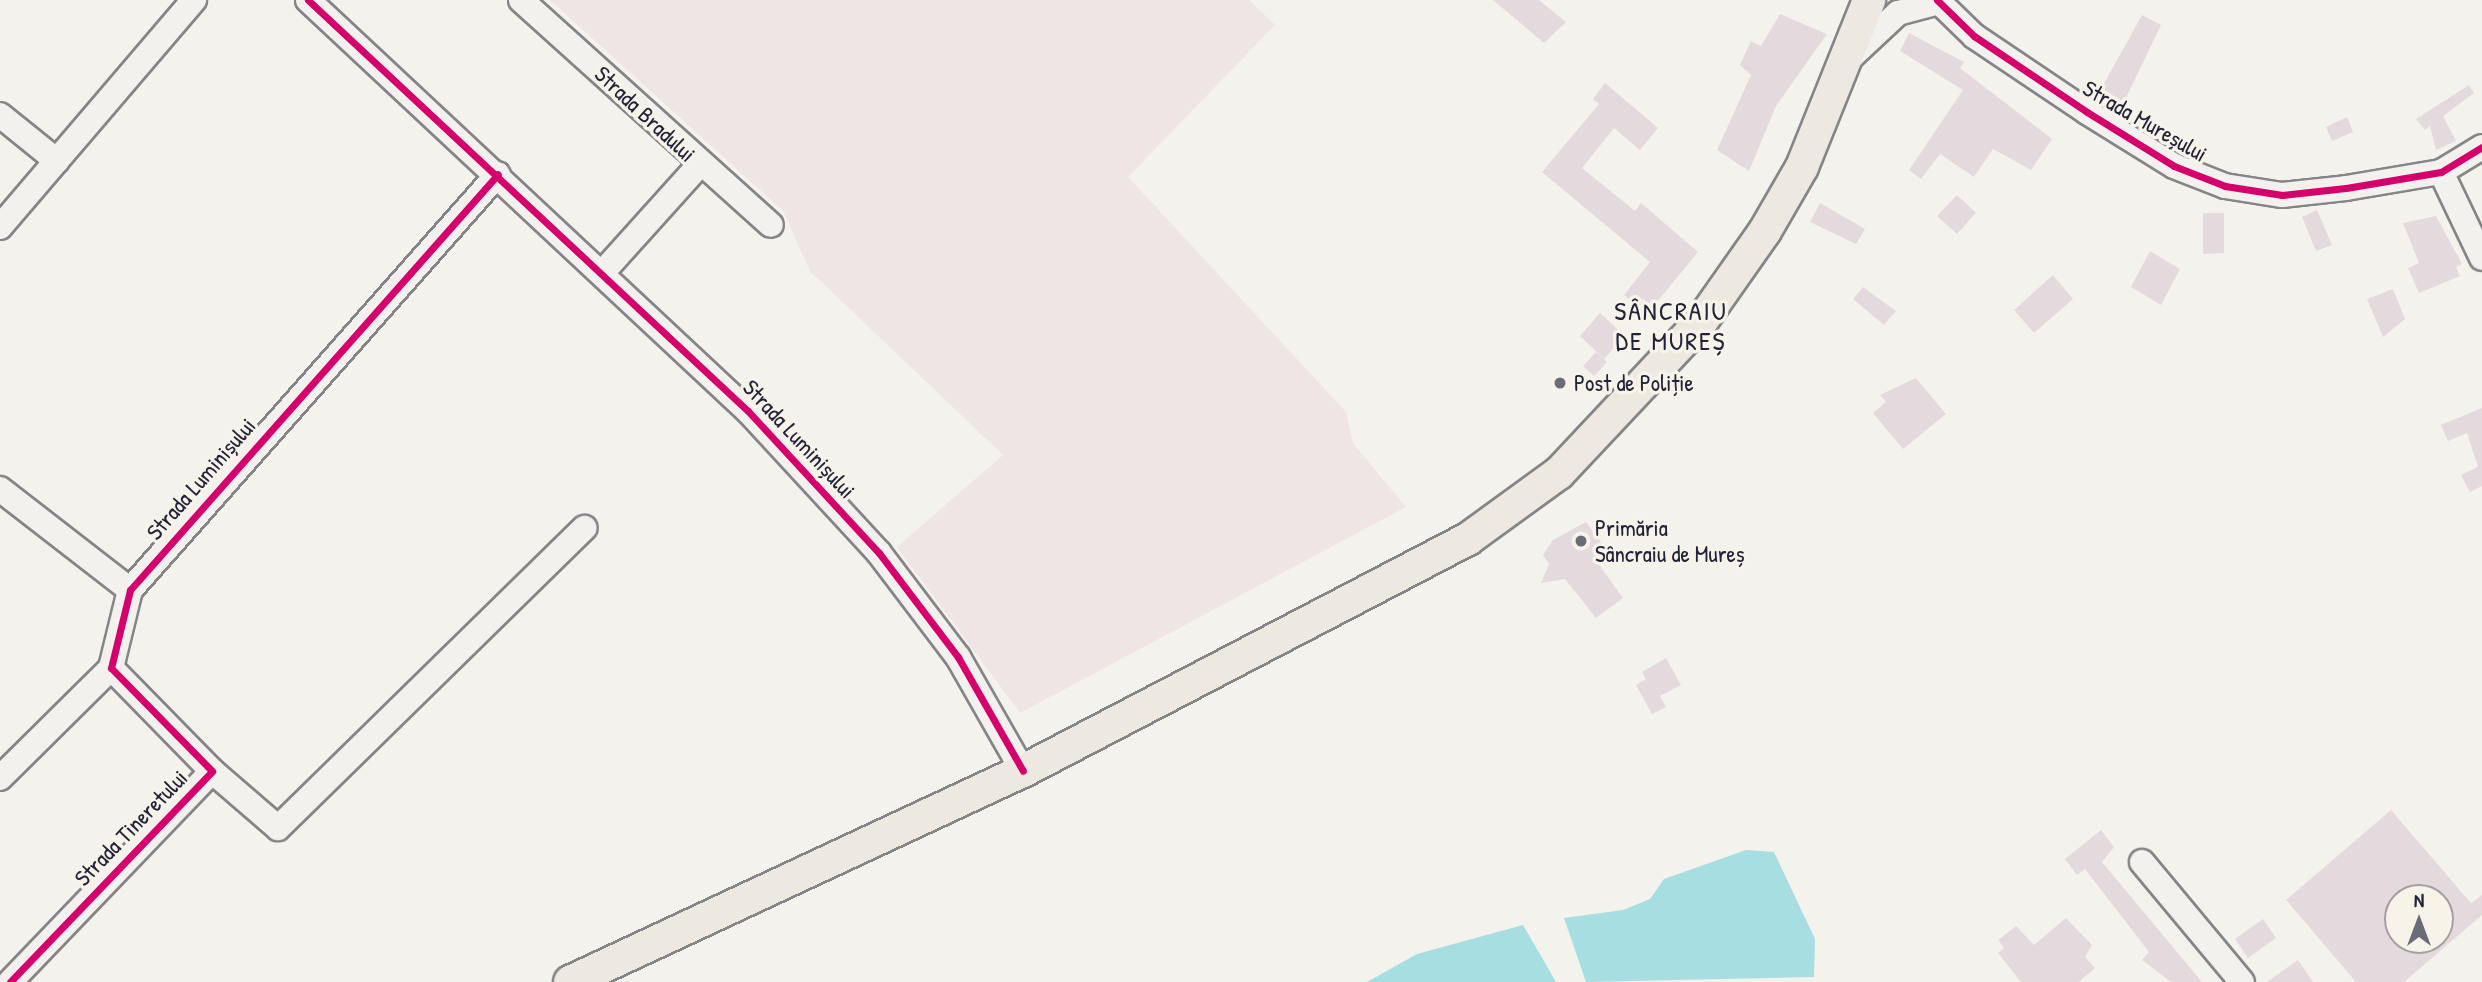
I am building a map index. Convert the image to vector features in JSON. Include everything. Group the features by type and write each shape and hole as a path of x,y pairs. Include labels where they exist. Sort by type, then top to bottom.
{"main road":[{"path":"570,982 1023,771 1468,539 1559,473 1702,322 1802,167 1869,0"}],"street":[{"path":"0,227 194,0"},
{"name":"Strada Luminișului","path":"308,0 498,174 748,411 879,553 958,657 1023,771"},
{"name":"Strada Bradului","path":"521,0 700,164 771,225"},
{"name":"Strada Mureșului","path":"1843,67 1869,35 1898,13 1938,1 1974,36 2087,112 2174,166 2225,186 2282,195 2441,172 2482,146"},
{"path":"0,115 57,161"},
{"path":"602,273 700,164"},
{"path":"2441,172 2482,258"},
{"name":"Strada Luminișului","path":"130,590 498,174"},
{"path":"0,489 130,590 111,668 0,778"},
{"path":"212,771 278,828 584,528"},
{"name":"Strada Tineretului","path":"10,982 212,771 111,668"},
{"path":"2142,862 2242,982"}],"shaded area":[{"path":"550,0 1249,0 1275,25 1128,177 1346,412 1353,443 1406,507 1020,713 897,547 1003,455 810,271 783,211"}],"water":[{"path":"1746,850 1774,852 1815,939 1814,977 1586,982 1564,918 1623,910 1650,899 1664,879"},
{"path":"1523,925 1556,982 1367,982 1417,954"}],"building":[{"path":"1493,0 1539,0 1566,22 1544,43"},
{"path":"1780,14 1827,34 1776,106 1749,171 1717,150 1751,75 1740,65 1751,41 1761,46"},
{"path":"2142,15 2161,25 2124,102 2101,89"},
{"path":"1909,33 1964,62 1960,68 2052,139 2031,170 1993,149 1974,177 1940,154 1921,179 1909,170 1963,90 1900,51"},
{"path":"1605,83 1658,128 1640,150 1614,128 1582,168 1635,211 1641,203 1698,252 1647,314 1624,295 1650,262 1542,172 1599,104 1593,99"},
{"path":"2469,85 2474,93 2443,116 2456,141 2436,150 2430,126 2425,130 2416,119"},
{"path":"2347,117 2353,132 2332,141 2326,127"},
{"path":"1957,195 1976,213 1957,234 1937,216"},
{"path":"1820,203 1865,229 1856,244 1810,222"},
{"path":"2317,210 2332,245 2316,251 2302,217"},
{"path":"2203,213 2224,213 2224,253 2203,254"},
{"path":"2436,216 2462,264 2456,267 2460,276 2419,293 2408,268 2419,263 2403,223"},
{"path":"2150,251 2180,269 2161,305 2131,287"},
{"path":"2053,275 2073,299 2034,333 2014,310"},
{"path":"1863,287 1896,311 1884,325 1853,299"},
{"path":"2393,289 2405,319 2383,337 2367,299"},
{"path":"1600,313 1625,336 1604,359 1580,336"},
{"path":"1596,352 1607,362 1594,376 1583,366"},
{"path":"1916,378 1946,414 1903,449 1873,413 1886,402 1880,395"},
{"path":"2482,408 2482,486 2470,492 2461,475 2478,467 2467,433 2448,441 2441,425"},
{"path":"1586,522 1612,557 1600,566 1623,598 1596,618 1565,579 1541,583 1549,564 1543,555 1553,540"},
{"path":"1666,658 1681,685 1660,696 1666,707 1652,714 1636,685 1646,679 1642,672"},
{"path":"2391,810 2471,903 2482,895 2482,915 2454,939 2454,884 2384,884 2384,954 2437,954 2404,982 2356,982 2286,900"},
{"path":"2101,830 2114,847 2102,862 2202,982 2171,982 2142,960 2149,952 2085,869 2077,875 2065,859"},
{"path":"2066,918 2092,945 2085,957 2095,968 2079,982 2021,982 1998,953 2004,948 1998,940 2016,926 2034,945"},
{"path":"2263,919 2276,938 2248,958 2235,939"},
{"path":"2298,960 2313,982 2267,982"}],"cycle path":[{"path":"308,0 748,411 879,553 958,657 1023,771"},
{"path":"1937,0 1974,36 2087,112 2174,166 2225,186 2282,195 2346,188 2441,172 2482,147"},
{"path":"10,982 212,771 111,668 130,590 498,174"}],"place":[{"name":"Post de Poliție","path":"1560,383"},
{"name":"Primăria Sâncraiu de Mureș","path":"1581,541"}],"district":[{"name":"SÂNCRAIU DE MUREȘ","path":"1671,326"}]}
